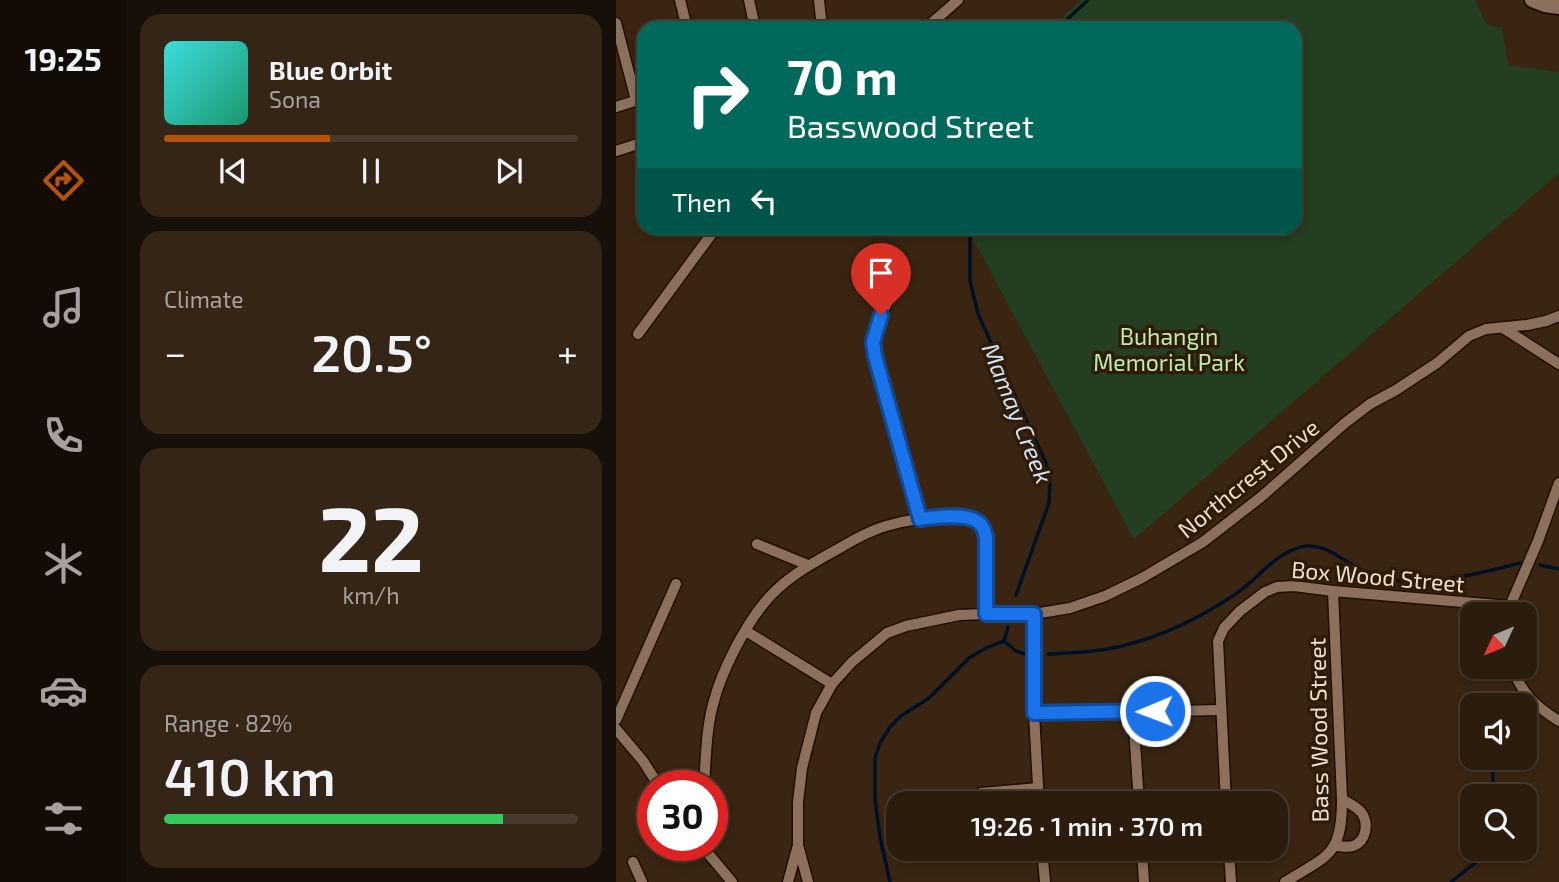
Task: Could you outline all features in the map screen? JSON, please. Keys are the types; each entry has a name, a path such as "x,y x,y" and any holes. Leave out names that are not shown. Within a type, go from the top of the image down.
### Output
{"main road":[{"path":"1532,0 1559,7"}],"street":[{"path":"680,0 685,21"},
{"path":"749,0 754,21"},
{"path":"934,21 958,0"},
{"path":"821,1 822,21"},
{"path":"616,23 637,90"},
{"path":"616,107 637,100"},
{"path":"616,151 637,144"},
{"path":"638,334 711,235"},
{"path":"887,303 873,342 875,356 920,519"},
{"name":"Northcrest Drive","path":"788,882 798,845 798,802 802,768 816,713 832,684 852,662 887,633 906,626 959,615 1034,614 1070,608 1105,596 1203,542 1261,497 1345,423 1370,404 1437,363 1469,336 1486,328 1502,328 1559,317"},
{"path":"1502,328 1559,364"},
{"path":"1512,602 1559,483"},
{"path":"705,770 714,701 730,660 765,603 808,565 885,526 935,517 975,519 982,526 986,537 986,614"},
{"path":"757,544 808,565"},
{"path":"616,720 676,584"},
{"name":"Box Wood Street","path":"1225,791 1218,641 1224,628 1240,611 1265,592 1277,587 1294,586 1460,605"},
{"name":"Bass Wood Street","path":"1285,882 1325,857 1336,846 1341,825 1333,591"},
{"path":"1034,614 1034,713 1038,791"},
{"path":"746,631 832,684"},
{"path":"1516,679 1531,701 1559,722"},
{"path":"1034,713 1220,710"},
{"path":"1133,712 1138,791"},
{"path":"616,729 649,770"},
{"path":"1004,791 1038,788"},
{"path":"1336,846 1353,846 1359,842 1366,829 1366,820 1362,813 1342,799"},
{"path":"798,845 808,882"},
{"path":"714,861 732,882"},
{"path":"1043,861 1045,882"},
{"path":"1143,861 1144,882"},
{"path":"1230,861 1231,882"},
{"path":"633,862 642,882"}],"green space":[{"name":"Buhangin Memorial Park","path":"1081,0 1475,0 1486,24 1502,28 1508,65 1559,72 1559,173 1134,539 971,235 1302,235 1302,21 1058,21"}],"waterway":[{"name":"Mamay Creek","path":"1066,21 1088,0"},
{"name":"Mamay Creek","path":"970,235 970,281 978,314 1046,463 1050,481 1049,503 1016,595"},
{"path":"1048,654 1113,648 1167,631 1224,602 1283,555 1301,547 1319,547 1369,573 1411,583 1448,579 1520,563"},
{"path":"1540,565 1559,569"},
{"name":"Mamay Creek","path":"1004,641 1008,627"},
{"path":"1004,641 1016,651 1025,654"},
{"path":"890,882 875,799 875,758 880,743 901,716 929,698 969,658 1004,641"},
{"path":"1493,770 1493,784"},
{"path":"1451,882 1477,861"}],"route":[{"path":"881,315 873,342 875,356 920,519 975,519 982,526 986,537 986,614 1034,614 1034,713 1155,711"}]}
